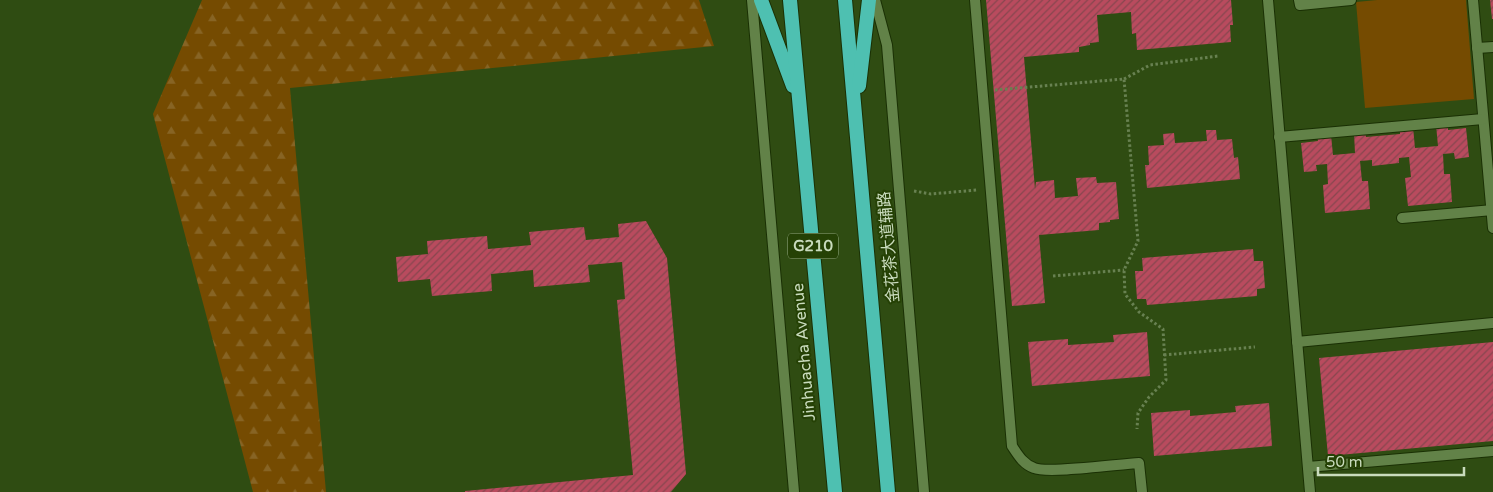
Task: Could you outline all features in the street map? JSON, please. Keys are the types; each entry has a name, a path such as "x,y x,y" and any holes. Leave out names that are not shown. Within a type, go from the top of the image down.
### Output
{"highway":[{"path":"761,0 799,103"},
{"name":"Jinhuacha Avenue","path":"790,0 835,492"},
{"path":"845,0 888,492"},
{"path":"855,114 869,0"}],"street":[{"path":"752,0 794,492"},
{"name":"金花茶大道辅路","path":"875,0 887,45 924,492"},
{"path":"974,0 1012,446 1021,460 1034,469 1054,470 1139,463 1142,492"},
{"path":"1268,0 1310,492"},
{"path":"1299,0 1300,5 1350,0"},
{"path":"1473,0 1487,125 1493,228"},
{"path":"1477,48 1493,47"},
{"path":"1279,136 1487,125"},
{"path":"1402,218 1492,210"},
{"path":"1297,342 1493,323"},
{"path":"1308,467 1493,451"}],"path":[{"path":"994,90 1124,79 1150,65 1218,56"},
{"path":"1124,79 1138,241 1124,270 1125,294 1139,312 1162,329 1166,380 1149,397 1138,413 1137,429"},
{"path":"899,189 931,194 990,189"},
{"path":"1053,276 1124,270"},
{"path":"1164,355 1255,347"}],"green space":[{"path":"202,0 699,0 714,46 290,88 326,492 253,492 153,114"},
{"path":"1377,0 1466,0 1474,99 1365,108 1356,2"}],"building":[{"path":"986,0 1231,0 1233,25 1230,25 1231,42 1137,50 1136,33 1132,34 1131,12 1097,15 1099,42 1079,47 1079,52 1024,57 1035,189 1036,182 1054,180 1055,198 1078,196 1076,178 1096,177 1097,183 1116,182 1119,219 1099,223 1099,230 1039,235 1045,303 1012,306"},
{"path":"1490,0 1493,0 1493,19 1492,19"},
{"path":"1448,124 1448,130 1466,128 1469,157 1455,159 1454,153 1443,154 1444,174 1450,174 1452,202 1408,206 1405,178 1411,177 1409,157 1399,158 1399,163 1372,166 1372,160 1360,161 1362,181 1368,181 1370,209 1325,213 1323,185 1328,184 1327,164 1316,165 1317,171 1304,172 1301,143 1318,141 1317,136 1331,135 1333,155 1355,153 1354,133 1365,132 1366,137 1400,134 1400,129 1413,127 1415,148 1438,146 1436,125"},
{"path":"1206,130 1216,130 1217,140 1232,139 1234,158 1238,157 1240,179 1147,188 1145,165 1149,165 1148,146 1164,145 1163,134 1174,133 1175,143 1207,141"},
{"path":"646,221 667,258 686,474 671,492 465,492 633,475 617,300 625,299 622,262 588,265 590,282 534,287 533,270 491,274 492,291 432,296 430,279 398,282 396,257 428,254 427,241 487,236 488,249 531,245 529,232 584,227 586,240 619,237 618,224"},
{"path":"1253,249 1254,261 1263,261 1265,288 1257,289 1257,296 1147,305 1146,299 1137,299 1135,271 1143,271 1142,258"},
{"path":"1147,332 1150,376 1032,386 1028,342 1068,339 1068,345 1114,342 1113,335"},
{"path":"1493,342 1493,441 1328,456 1319,358"},
{"path":"1269,403 1272,446 1154,456 1151,413 1190,410 1190,416 1236,412 1235,406"}]}
